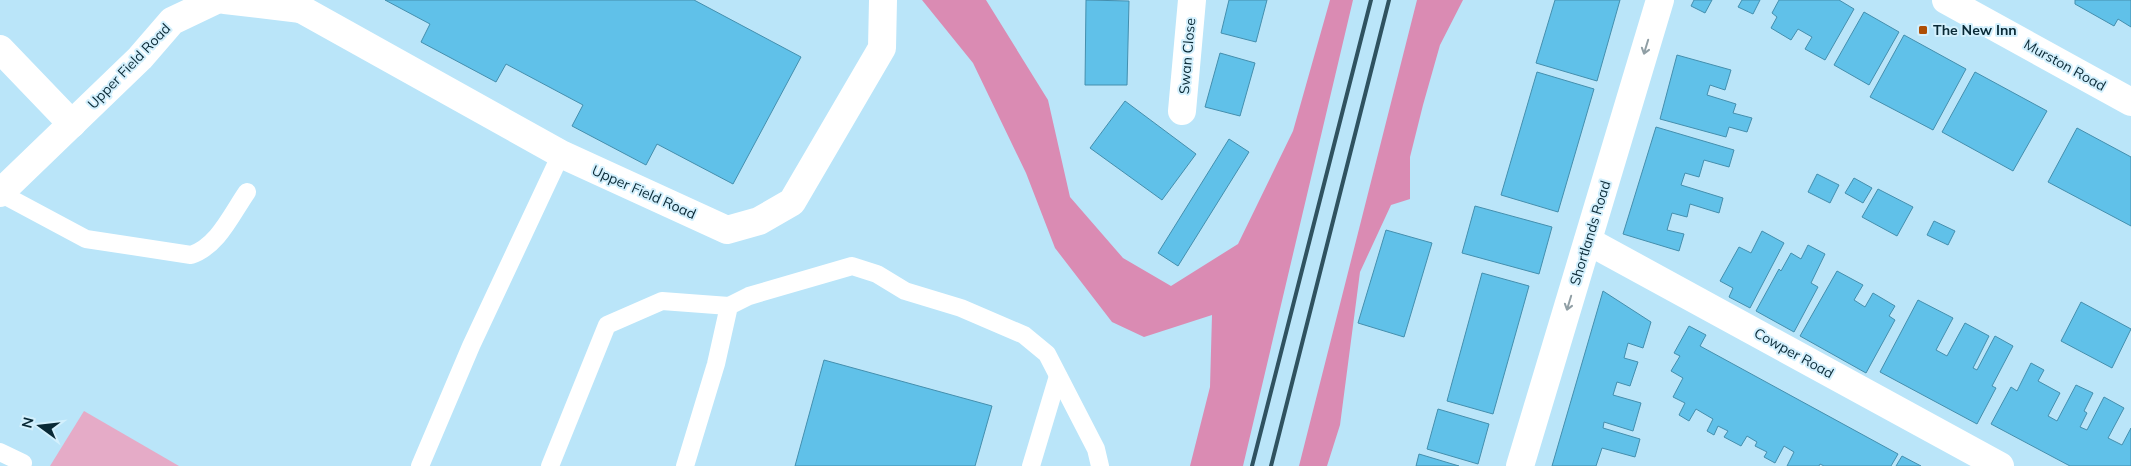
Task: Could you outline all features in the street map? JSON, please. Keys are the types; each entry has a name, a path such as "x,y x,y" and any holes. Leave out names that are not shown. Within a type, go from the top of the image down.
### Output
{"street":[{"name":"Upper Field Road","path":"0,193 140,58 172,21 216,0"},
{"name":"Upper Field Road","path":"225,0 297,5 561,154 726,230 759,221 792,202 882,48 883,0"},
{"name":"Swan Close","path":"1182,111 1192,0"},
{"name":"Shortlands Road","path":"1520,466 1660,0"},
{"name":"Murston Road","path":"1946,0 2131,102"},
{"path":"0,49 72,124"},
{"name":"Cowper Road","path":"1588,241 2000,466"}],"lane":[{"path":"420,466 471,346 561,154"},
{"path":"0,193 86,239 191,255 202,251 213,243 246,192"},
{"path":"550,466 607,324 662,301 729,306 749,296 852,266 877,274 905,291 961,308 1024,335 1046,354 1096,448 1100,466"},
{"path":"685,466 716,364 729,306"},
{"path":"1031,466 1058,376"},
{"path":"0,452 23,463"}],"shaded area":[{"path":"922,0 986,0 1048,100 1070,197 1123,258 1171,286 1238,244 1293,131 1330,0 1353,0 1243,466 1190,466 1210,387 1212,315 1144,337 1112,322 1055,248 1026,173 973,63"},
{"path":"1417,0 1463,0 1440,45 1423,105 1410,157 1410,199 1391,205 1360,272 1340,425 1327,466 1299,466"},
{"path":"84,411 179,466 50,466"}],"building":[{"path":"385,0 694,0 801,57 733,184 657,144 646,165 572,126 583,105 506,64 496,82 421,42 430,24"},
{"path":"1086,0 1129,1 1127,85 1085,85"},
{"path":"1229,0 1267,0 1256,42 1221,33"},
{"path":"1555,0 1620,0 1597,81 1536,63"},
{"path":"1694,0 1712,0 1705,13 1691,6"},
{"path":"1742,0 1760,0 1753,14 1738,7"},
{"path":"1779,0 1839,0 1854,9 1825,60 1805,49 1812,37 1798,29 1791,40 1771,28 1777,17 1772,13"},
{"path":"2075,0 2131,0 2131,27 2118,19 2114,26 2075,4"},
{"path":"1864,12 1899,32 1869,85 1834,65"},
{"path":"1904,35 1966,69 1933,130 1870,97"},
{"path":"1220,53 1255,63 1240,116 1205,107"},
{"path":"1677,55 1731,70 1725,90 1710,85 1707,95 1736,104 1733,113 1752,118 1747,132 1729,127 1726,137 1660,119"},
{"path":"1537,72 1594,89 1558,212 1501,195"},
{"path":"1975,72 2047,111 2013,171 1942,132"},
{"path":"1125,101 1196,154 1162,200 1090,148"},
{"path":"1656,127 1734,150 1729,167 1704,160 1699,177 1685,173 1681,185 1723,198 1719,213 1690,204 1687,217 1672,213 1667,230 1684,234 1679,251 1623,234"},
{"path":"2077,128 2131,157 2131,226 2048,182"},
{"path":"1229,139 1249,152 1178,266 1158,253"},
{"path":"1817,174 1839,185 1830,203 1808,192"},
{"path":"1854,178 1872,188 1863,203 1845,193"},
{"path":"1878,189 1913,207 1897,236 1862,217"},
{"path":"1475,206 1552,227 1539,274 1462,253"},
{"path":"1934,221 1955,231 1948,245 1927,235"},
{"path":"1386,230 1432,243 1404,337 1358,323"},
{"path":"1762,231 1784,243 1750,308 1729,297 1733,288 1720,281 1739,247 1751,253"},
{"path":"1808,245 1825,254 1811,283 1818,287 1794,332 1756,311 1779,269 1781,271 1791,253 1801,259"},
{"path":"1837,271 1863,285 1854,300 1865,307 1873,293 1895,306 1889,316 1895,320 1866,373 1800,336"},
{"path":"1482,273 1529,286 1493,414 1447,401"},
{"path":"1603,291 1651,322 1643,348 1628,343 1624,358 1638,362 1630,386 1617,382 1613,395 1641,403 1633,431 1604,422 1603,428 1640,439 1635,457 1602,448 1596,466 1552,466"},
{"path":"1918,300 1953,318 1936,350 1947,356 1965,323 1989,336 1973,368 1977,370 1995,336 2013,346 1992,386 1996,388 1977,424 1880,372"},
{"path":"2081,302 2131,329 2112,368 2061,341"},
{"path":"1689,326 1706,335 1700,346 1898,454 1891,466 1824,466 1820,464 1819,466 1787,466 1794,452 1784,446 1775,463 1764,457 1767,452 1755,446 1757,442 1747,436 1741,446 1724,437 1728,431 1718,426 1714,435 1707,431 1713,419 1696,409 1689,421 1679,415 1685,403 1673,397 1683,378 1671,371 1680,356 1674,353"},
{"path":"824,360 992,406 975,466 795,466"},
{"path":"2031,363 2044,370 2038,381 2060,393 2048,416 2057,421 2076,385 2093,393 2084,411 2087,413 2080,427 2087,430 2104,397 2124,408 2108,438 2122,445 2131,428 2131,466 2070,466 1991,424 2011,387 2017,391"},
{"path":"1438,409 1489,424 1478,464 1427,449"},
{"path":"1419,454 1459,466 1416,466"},
{"path":"1902,456 1921,466 1896,466"}],"railway":[{"path":"1252,466 1371,0"},
{"path":"1271,466 1389,0"}],"place":[{"name":"The New Inn","path":"1923,30"}]}
